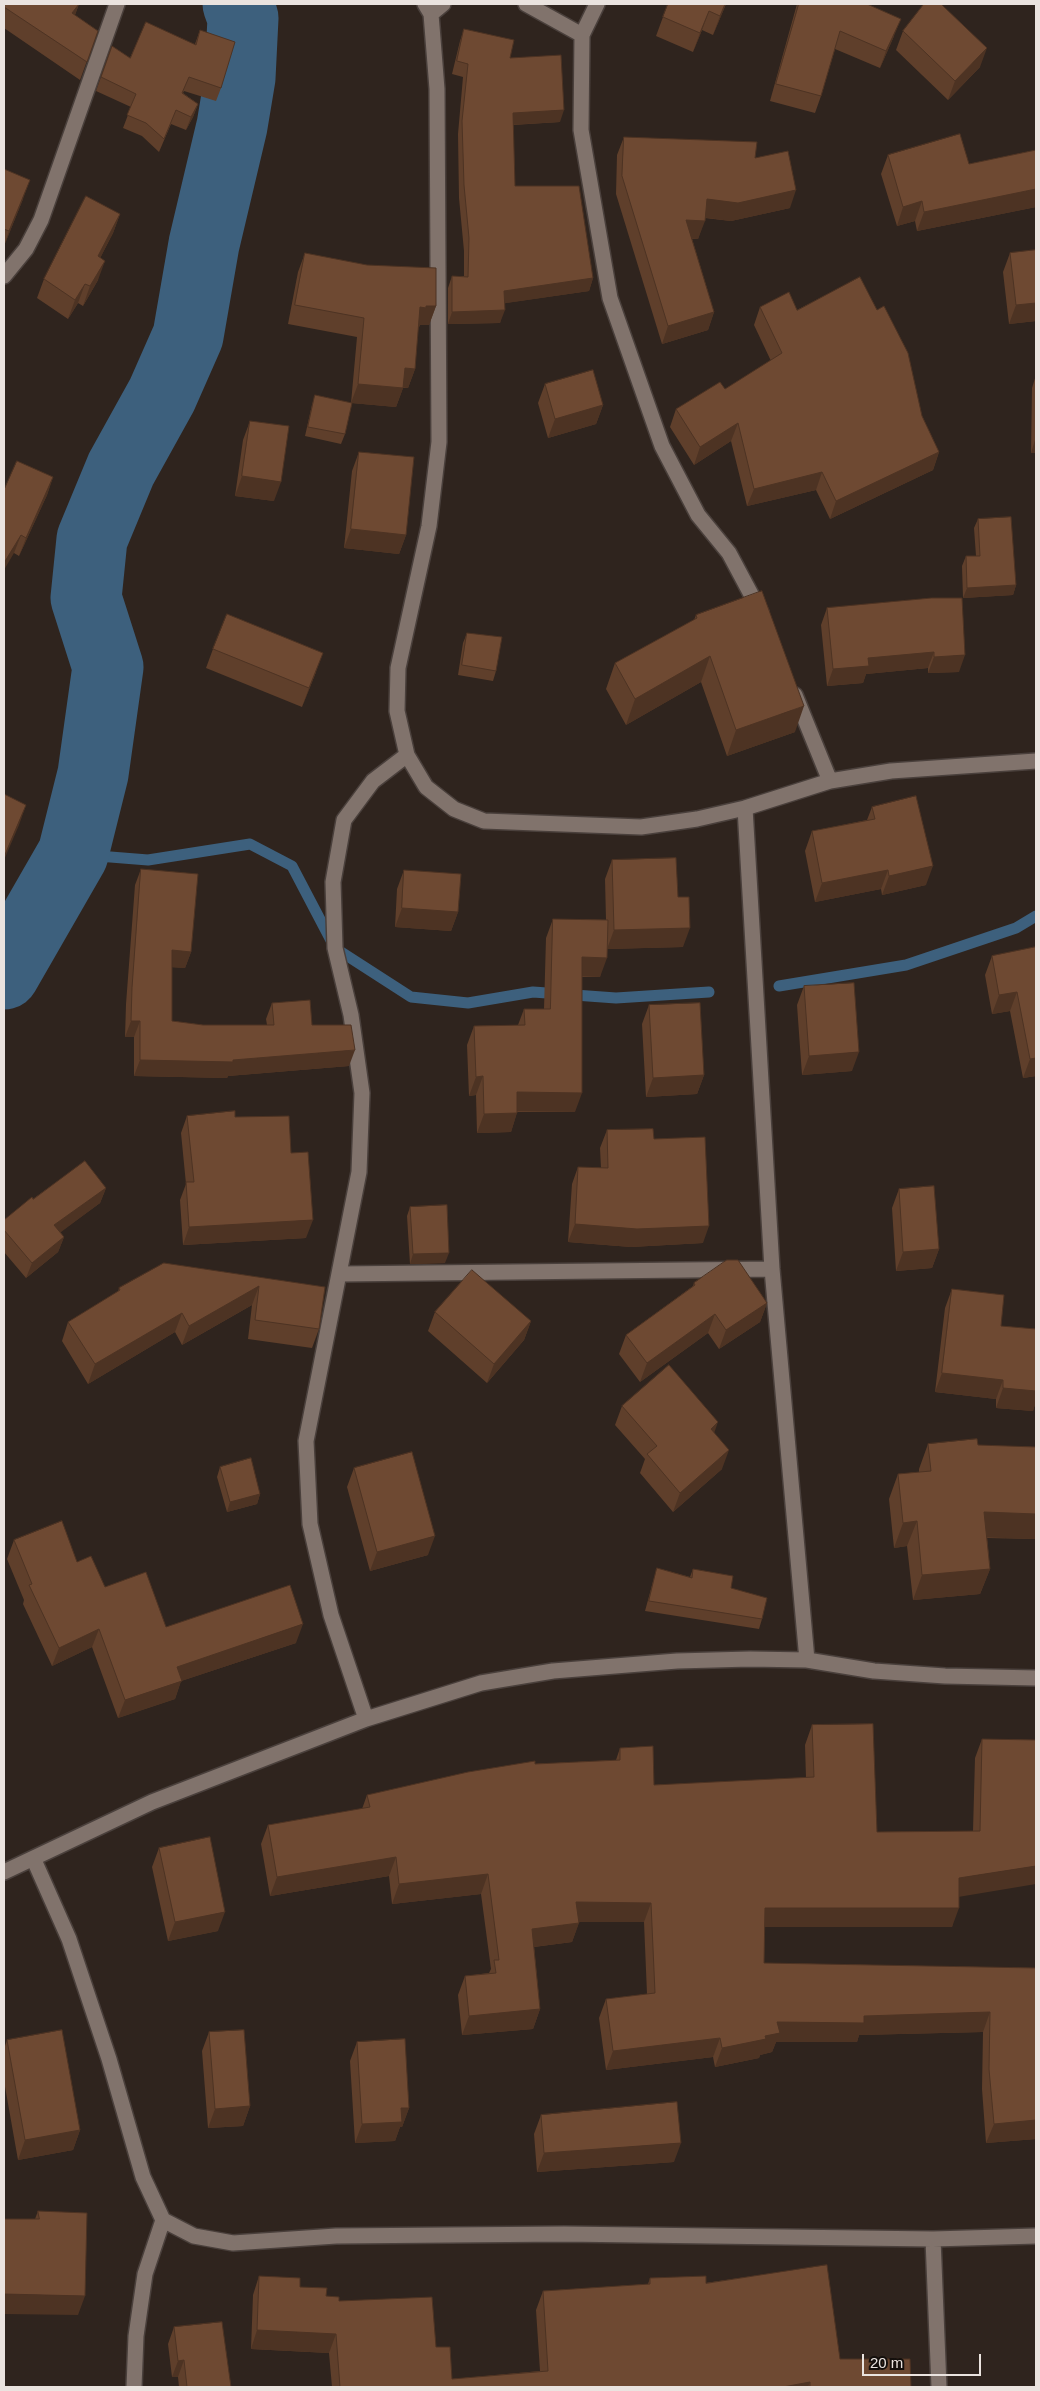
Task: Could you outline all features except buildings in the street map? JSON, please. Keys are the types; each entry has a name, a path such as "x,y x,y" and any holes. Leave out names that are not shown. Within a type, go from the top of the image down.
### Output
{"street":[{"path":"4,276 26,250 41,220 117,4"},
{"path":"443,4 428,9 437,89 439,442 429,526 398,668 397,711 407,755 426,788 454,809 484,821 641,827 697,819 745,808 830,781 891,771 1036,761"},
{"path":"526,4 582,35"},
{"path":"597,4 582,35 581,130 610,298 662,446 698,515 729,553 752,592 767,627"},
{"path":"789,682 830,781"},
{"path":"366,1719 331,1615 310,1524 306,1441 359,1172 362,1093 351,1015 335,948 333,882 344,820 373,781 407,755"},
{"path":"745,808 772,1269 807,1660"},
{"path":"340,1274 772,1269"},
{"path":"4,1872 34,1860 152,1802 366,1719 481,1683 553,1671 677,1661 750,1659 807,1660 874,1671 945,1676 1036,1678"},
{"path":"34,1860 69,1939 109,2059 143,2177 163,2220 194,2236 233,2243 336,2236 564,2234 933,2239 1036,2236"},
{"path":"134,2387 136,2336 145,2274 163,2220"},
{"path":"933,2239 939,2387"}],"waterway":[{"path":"4,974 73,854 93,774 108,667 86,598 92,539 121,469 162,395 188,336 204,244 232,126 240,78 243,18 238,4"},
{"path":"73,854 148,860 250,844 292,866 335,948 411,997 468,1003 533,992 616,998 709,992"},
{"path":"779,986 906,965 1016,928 1036,916"}]}
